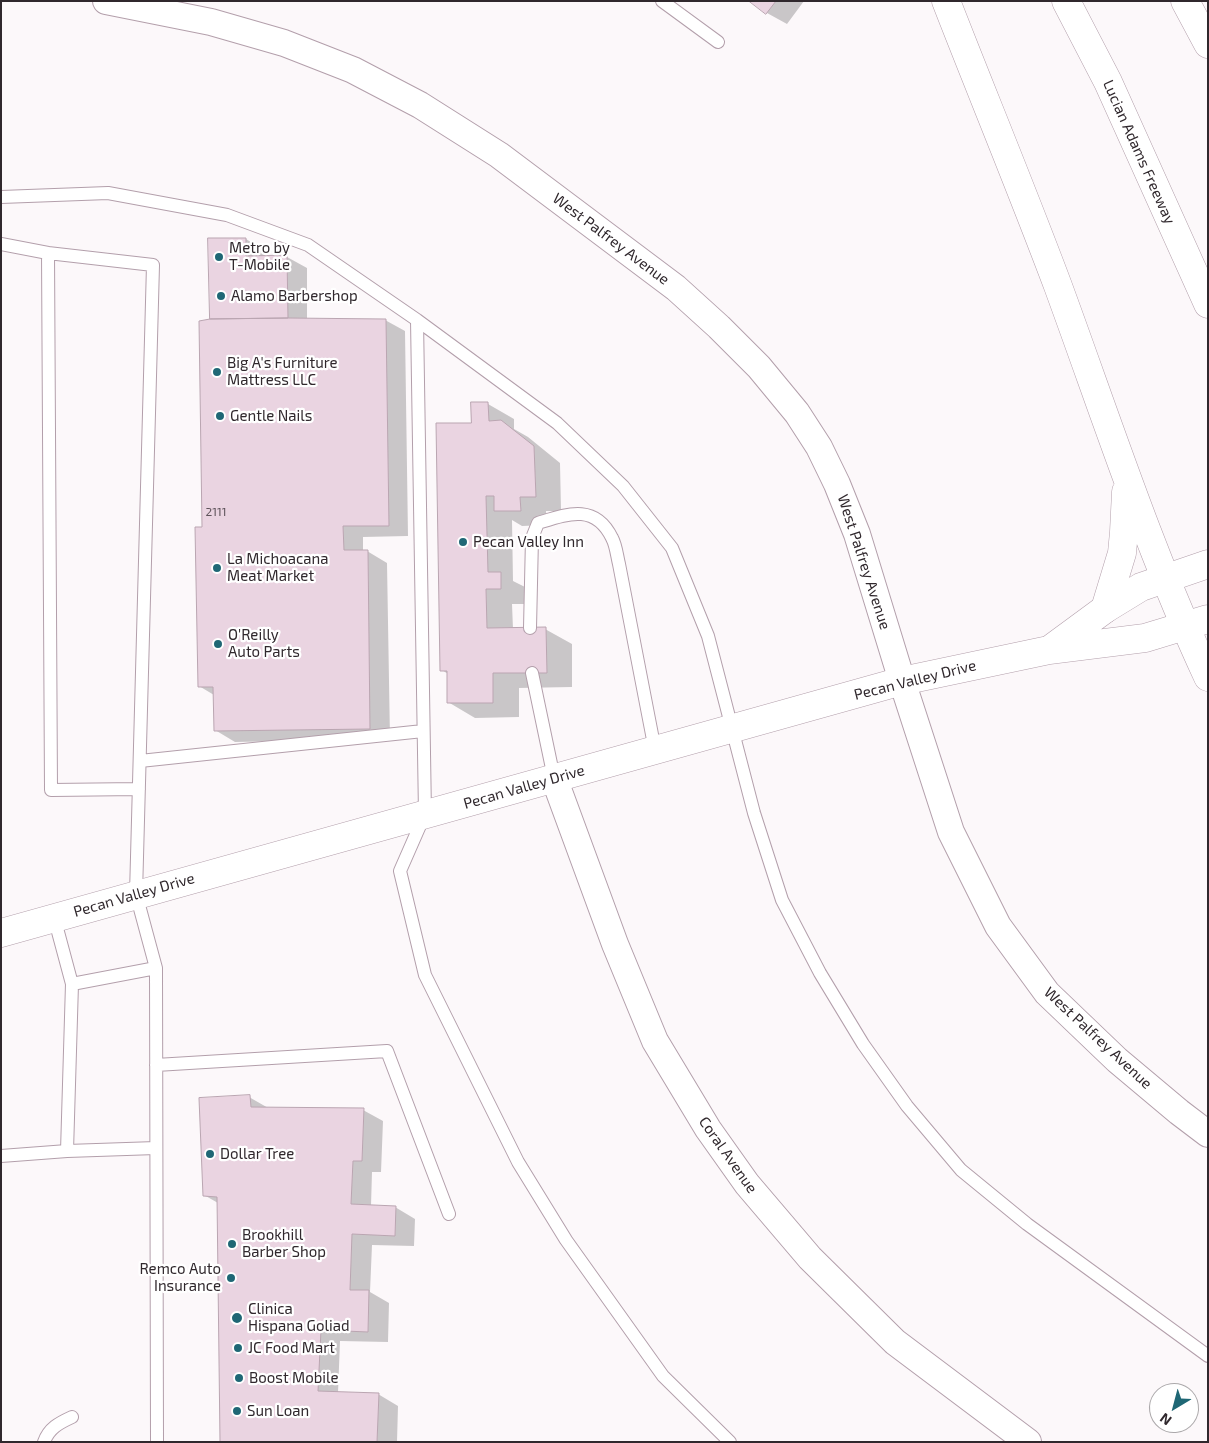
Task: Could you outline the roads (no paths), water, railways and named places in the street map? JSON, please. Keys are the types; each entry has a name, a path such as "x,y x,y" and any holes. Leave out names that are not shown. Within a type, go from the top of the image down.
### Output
{"main road":[{"path":"946,1 1057,285 1164,579 1196,623 1208,677"},
{"name":"Lucian Adams Freeway","path":"1066,1 1108,82 1208,304"},
{"path":"1185,1 1208,44"},
{"path":"1105,609 1122,553 1126,478"},
{"name":"Pecan Valley Drive","path":"1049,650 1105,609 1141,587 1208,564"},
{"name":"Pecan Valley Drive","path":"1,933 902,681 1049,650 1145,638 1196,623"}],"street":[{"name":"West Palfrey Avenue","path":"106,1 211,22 284,43 354,70 420,106 499,155 676,288 760,367 797,414 819,447 837,484 857,534 951,832 998,926 1047,993 1117,1060 1208,1134"},
{"name":"Coral Avenue","path":"554,778 615,944 654,1040 708,1129 747,1184 810,1258 895,1342 1028,1442"}],"lane":[{"path":"662,1 718,42"},
{"path":"1,197 108,193 226,214 308,246 417,320 557,423 623,486 672,548 708,636 754,813 782,900 820,972 863,1044 907,1106 961,1170 1027,1224 1208,1356"},
{"path":"1,244 48,253 153,265 136,894 156,968 157,1442"},
{"path":"48,253 51,790 139,789"},
{"path":"417,320 425,814 400,871 425,975 518,1162 566,1240 662,1376 730,1442"},
{"path":"530,628 532,538 538,523 576,514 591,515 601,522 612,538 619,564 655,750"},
{"path":"532,673 554,778"},
{"path":"140,761 423,731"},
{"path":"54,917 72,984 67,1151"},
{"path":"72,984 156,968"},
{"path":"156,1065 386,1051 449,1214"},
{"path":"1,1156 67,1151 156,1148"},
{"path":"44,1442 53,1426 72,1417"}],"place":[{"name":"Metro by T-Mobile","path":"219,257"},
{"name":"Alamo Barbershop","path":"221,296"},
{"name":"Big A's Furniture Mattress LLC","path":"217,372"},
{"name":"Gentle Nails","path":"220,416"},
{"name":"Pecan Valley Inn","path":"463,542"},
{"name":"La Michoacana Meat Market","path":"217,568"},
{"name":"O'Reilly Auto Parts","path":"218,644"},
{"name":"Dollar Tree","path":"210,1154"},
{"name":"Brookhill Barber Shop","path":"232,1244"},
{"name":"Remco Auto Insurance","path":"231,1278"},
{"name":"Clinica Hispana Goliad","path":"237,1318"},
{"name":"JC Food Mart","path":"238,1348"},
{"name":"Boost Mobile","path":"239,1378"},
{"name":"Sun Loan","path":"237,1411"}]}
